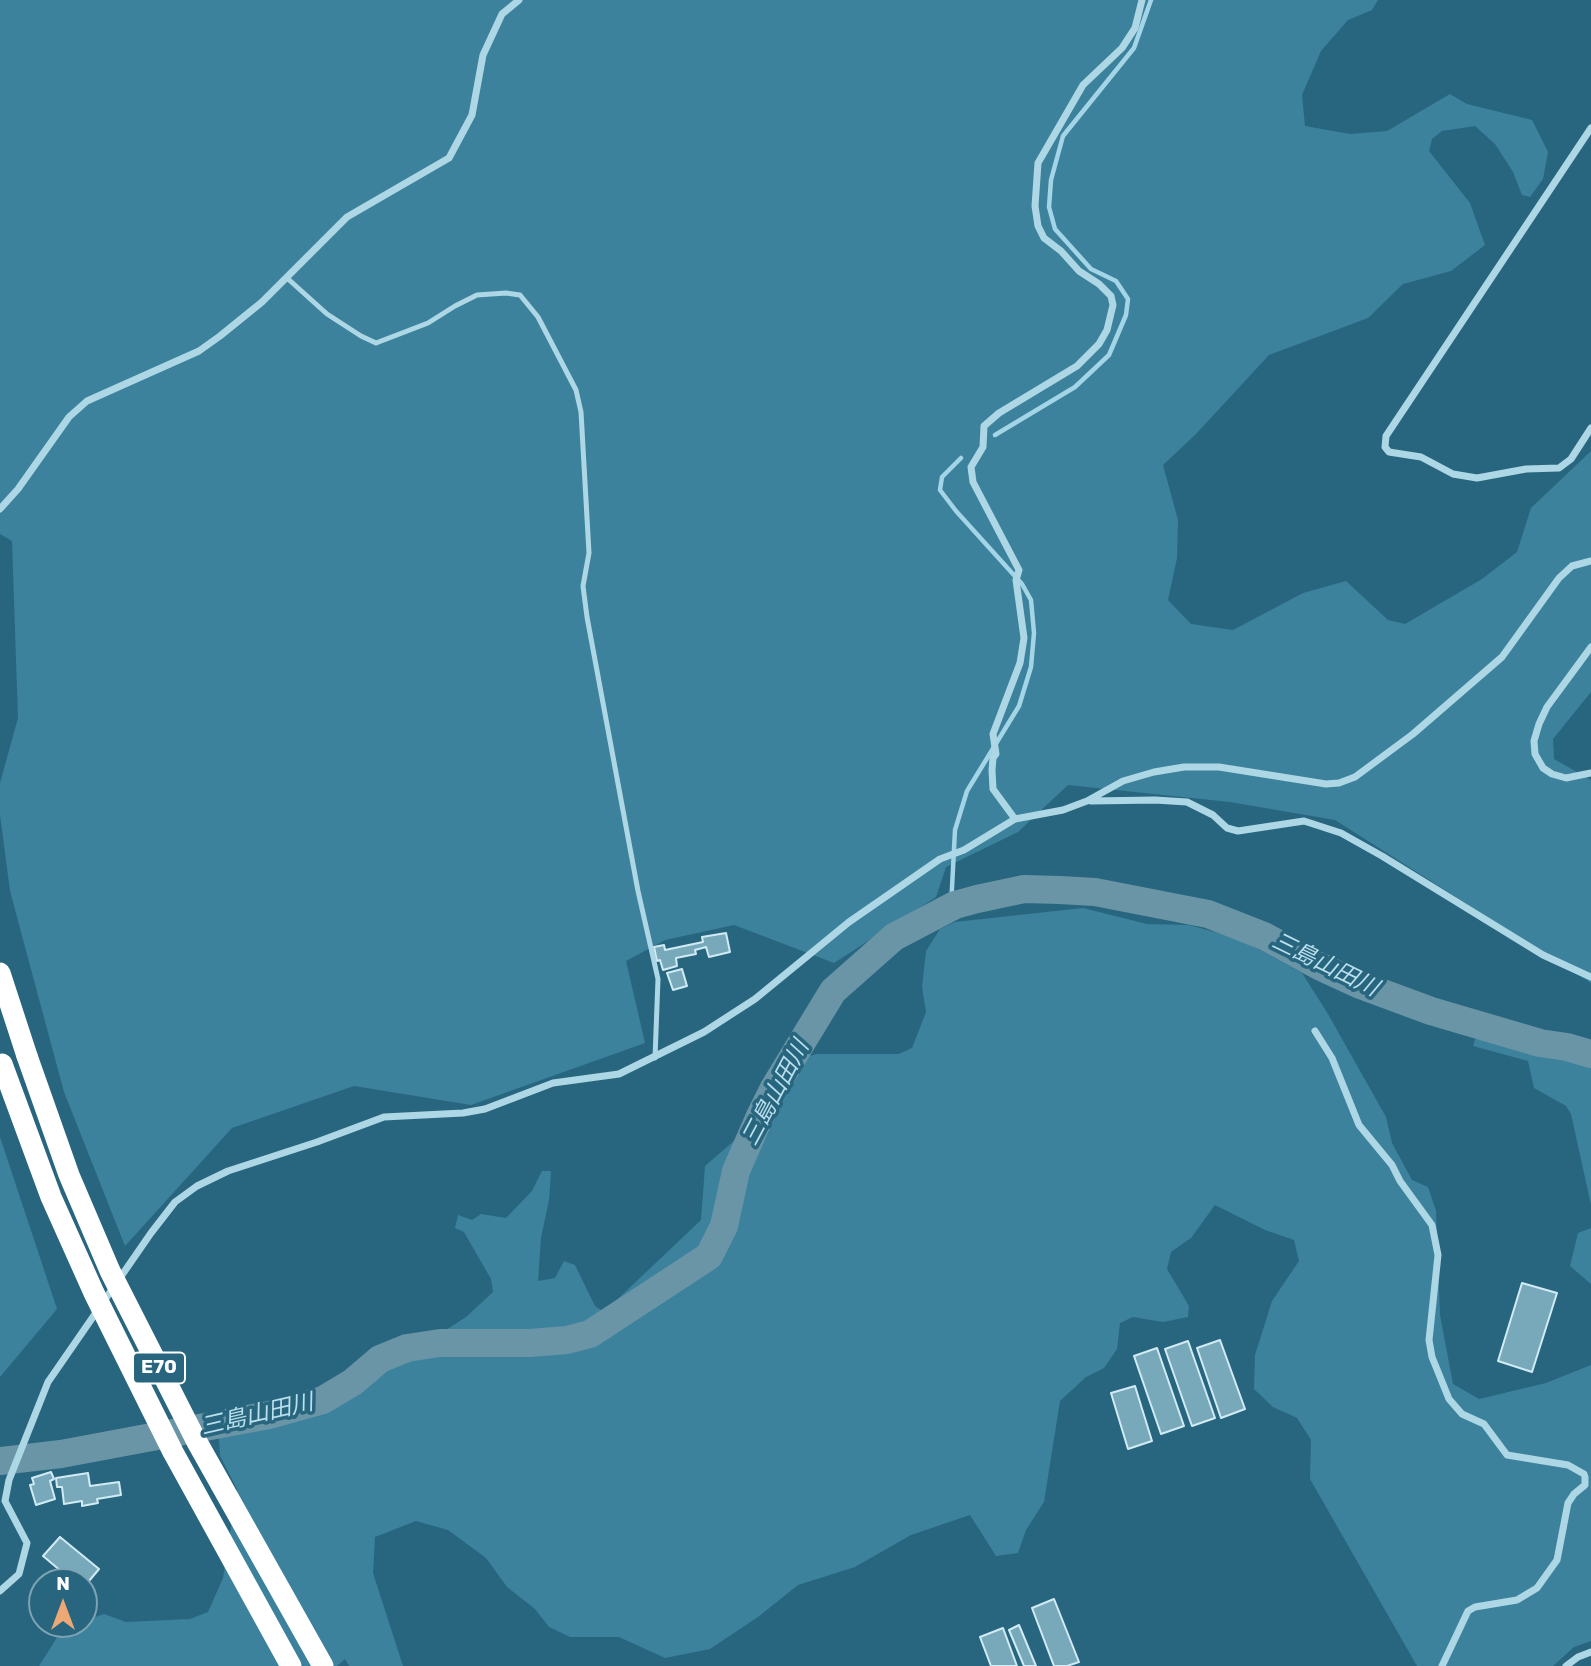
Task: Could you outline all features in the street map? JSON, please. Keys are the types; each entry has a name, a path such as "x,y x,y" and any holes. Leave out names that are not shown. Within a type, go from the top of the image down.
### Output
{"highway":[{"name":"E70","path":"0,973 69,1175 110,1271 197,1442 323,1666"},
{"name":"E70","path":"1,1061 51,1197 94,1293 173,1452 291,1666"}],"street":[{"path":"0,509 18,489 68,417 86,401 199,351 287,278 347,217 449,158 472,115 483,55 502,14 519,0"},
{"path":"1015,819 993,789 992,770 996,754 993,734 1020,663 1024,638 1016,580 1019,570 973,482 971,467 983,447 984,426 999,413 1077,366 1099,344 1107,330 1113,305 1111,296 1044,238 1038,226 1035,206 1038,163 1083,85 1122,48 1135,28 1142,0"},
{"path":"1591,128 1386,436 1385,447 1389,452 1421,457 1453,474 1478,478 1526,469 1559,468 1571,459 1591,428"},
{"path":"0,1591 19,1574 27,1543 5,1501 9,1480 48,1382 150,1233 175,1202 197,1186 228,1171 384,1117 463,1113 485,1109 553,1083 619,1074 704,1032 755,999 849,922 940,859 964,850 1015,819 1063,810 1087,801 1122,781 1184,767 1219,767 1326,784 1355,777 1413,734 1502,657 1559,578 1572,566 1591,561"},
{"path":"1591,647 1547,707 1534,741 1535,754 1543,768 1552,774 1566,778 1591,773"},
{"path":"1087,801 1186,802 1213,815 1227,828 1238,831 1304,821 1341,833 1544,955 1591,977"},
{"path":"1315,1031 1332,1058 1359,1125 1392,1165 1400,1181 1432,1225 1438,1255 1429,1340 1432,1357 1449,1399 1462,1414 1484,1424 1507,1455 1568,1465 1586,1477 1585,1485 1568,1503 1557,1560 1537,1588 1517,1600 1475,1607 1468,1611 1442,1666"},
{"path":"1572,1664 1591,1652"}],"lane":[{"path":"287,278 327,314 360,336 376,343 428,323 477,295 520,295 538,317 576,390 581,412 589,553 583,586 638,891 658,979 655,1058"}],"shaded area":[{"path":"0,0 1378,0 1372,10 1348,20 1321,51 1302,95 1305,126 1350,134 1387,131 1450,94 1467,104 1532,120 1548,152 1543,179 1530,197 1522,195 1513,172 1495,144 1475,126 1442,131 1432,139 1429,151 1470,203 1485,245 1451,271 1403,284 1368,318 1269,355 1196,434 1163,465 1178,520 1177,558 1168,600 1191,624 1233,630 1303,593 1346,581 1388,620 1405,624 1482,579 1517,552 1531,508 1591,451 1591,692 1553,739 1554,759 1591,780 1591,983 1335,820 1230,802 1068,785 1018,832 946,867 936,897 834,963 734,925 665,940 626,961 645,1043 471,1105 354,1086 232,1128 125,1246 64,1092 10,891 0,815 0,783 18,718 12,541 0,534"},
{"path":"1083,908 1147,924 1189,925 1222,934 1242,940 1302,973 1386,1117 1392,1143 1412,1180 1428,1187 1436,1211 1440,1315 1453,1384 1479,1399 1546,1383 1591,1365 1591,1641 1574,1647 1553,1666 1417,1666 1310,1479 1311,1440 1297,1418 1273,1407 1254,1389 1255,1355 1272,1301 1299,1261 1294,1240 1265,1230 1215,1205 1191,1238 1171,1252 1167,1269 1189,1306 1188,1317 1163,1322 1133,1317 1120,1323 1117,1349 1104,1368 1086,1377 1060,1401 1044,1502 1026,1530 1018,1553 996,1556 970,1515 911,1535 855,1567 798,1585 758,1617 710,1649 665,1658 619,1637 570,1637 549,1627 535,1609 507,1587 486,1558 448,1530 416,1521 375,1537 373,1573 403,1666 349,1666 345,1659 337,1666 39,1666 57,1638 98,1638 98,1616 104,1614 126,1622 190,1619 208,1612 223,1578 237,1489 220,1456 219,1438 255,1431 288,1412 376,1375 466,1317 493,1292 491,1279 464,1232 455,1228 458,1215 472,1220 481,1214 506,1218 532,1191 542,1171 551,1171 538,1281 555,1278 564,1261 575,1265 595,1306 604,1312 701,1220 705,1166 772,1108 802,1058 817,1054 899,1054 912,1048 926,1012 922,987 926,951 940,929 955,922"},
{"path":"1478,1030 1517,1044 1579,1055 1591,1062 1591,1205 1571,1114 1566,1106 1534,1088 1528,1061 1473,1046"},
{"path":"0,1137 57,1309 0,1377"},
{"path":"1591,1228 1591,1284 1570,1266 1578,1233"}],"building":[{"path":"726,933 730,952 709,957 706,947 695,950 696,954 676,958 677,966 663,970 660,960 657,961 654,947 664,945 665,950 703,942 702,937"},
{"path":"682,969 687,986 673,990 667,973"},
{"path":"1522,1283 1557,1293 1532,1372 1498,1361"},
{"path":"1220,1340 1245,1409 1221,1418 1197,1348"},
{"path":"1188,1341 1215,1418 1192,1426 1165,1349"},
{"path":"1157,1348 1184,1426 1161,1434 1134,1356"},
{"path":"1135,1386 1152,1441 1128,1449 1111,1393"},
{"path":"51,1472 54,1479 50,1481 55,1499 36,1505 30,1485 34,1484 32,1478"},
{"path":"88,1473 90,1486 119,1482 121,1495 97,1499 98,1503 82,1506 82,1501 64,1504 62,1487 57,1487 56,1478"},
{"path":"60,1537 98,1568 57,1568 43,1556"},
{"path":"1054,1599 1079,1662 1067,1666 1054,1666 1032,1608"},
{"path":"1019,1625 1036,1666 1024,1666 1009,1630"},
{"path":"1003,1628 1017,1666 991,1666 980,1637"}],"waterway":[{"path":"995,435 1075,387 1109,355 1126,315 1128,299 1116,281 1091,269 1055,229 1049,207 1051,180 1063,136 1134,48 1151,0"},
{"path":"951,907 955,830 967,791 1019,706 1031,667 1034,633 1031,600 1022,584 940,490 942,477 961,458"},
{"name":"三島山田川","path":"0,1461 61,1454 269,1415 323,1400 353,1382 380,1359 407,1348 440,1343 530,1343 567,1340 590,1334 709,1256 724,1226 736,1171 760,1116 833,991 894,937 955,905 977,899 1024,889 1095,892 1208,914 1264,936 1358,984 1431,1011 1540,1043 1591,1054"}]}
